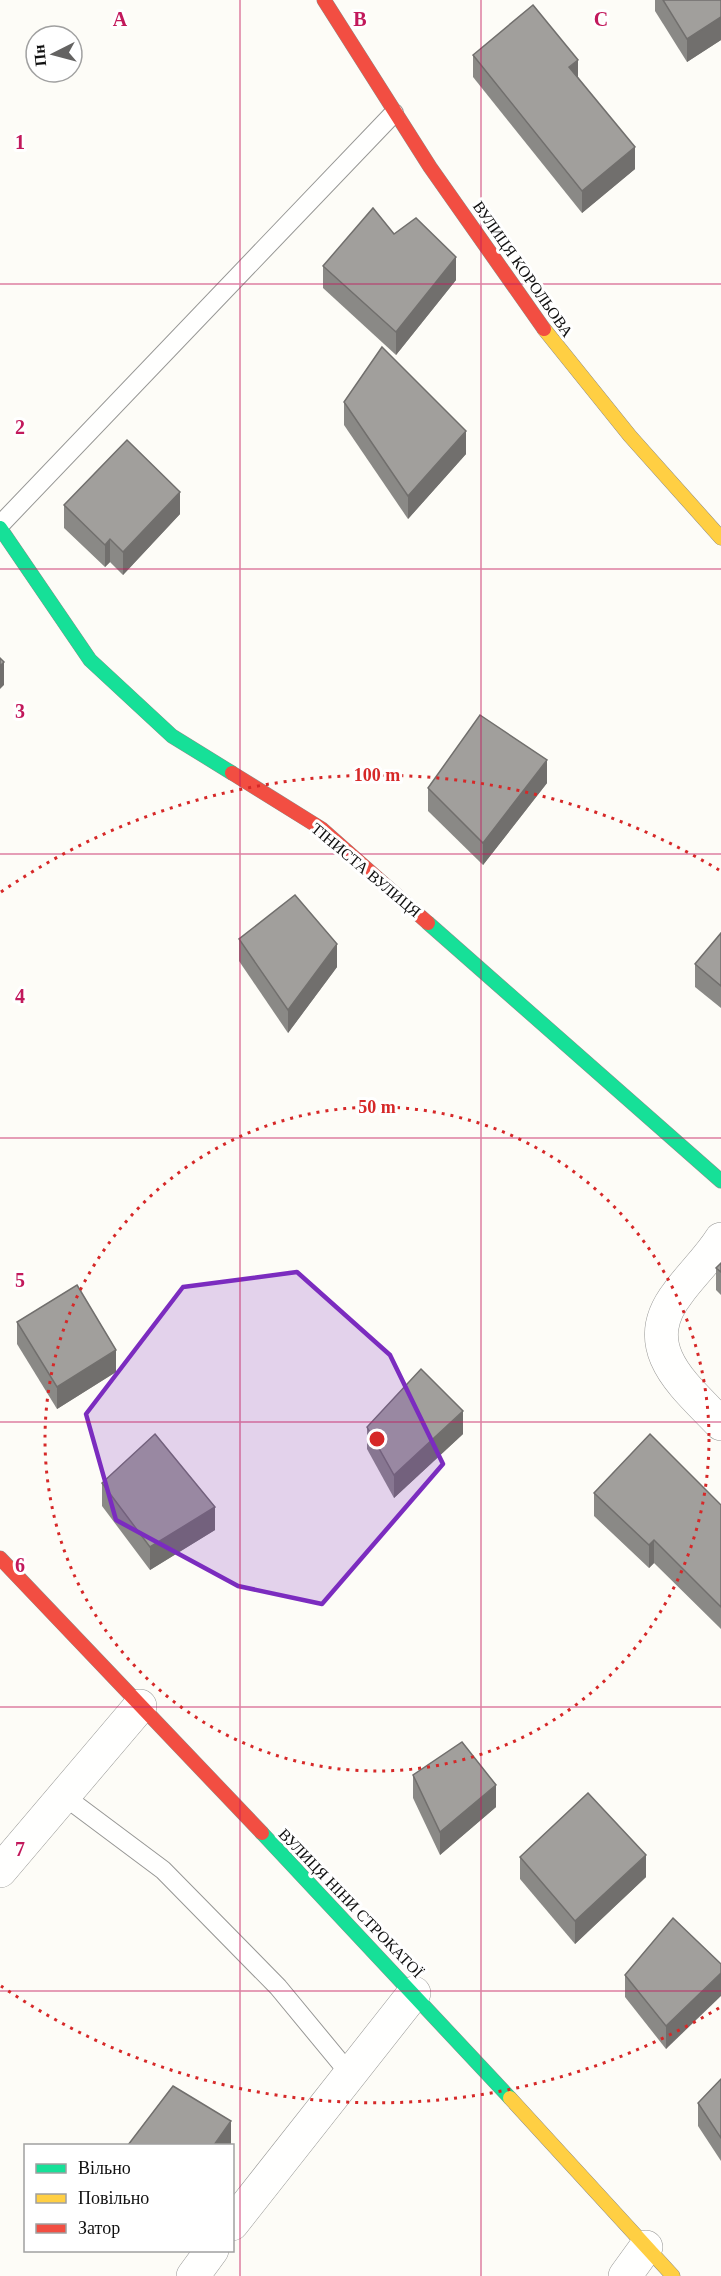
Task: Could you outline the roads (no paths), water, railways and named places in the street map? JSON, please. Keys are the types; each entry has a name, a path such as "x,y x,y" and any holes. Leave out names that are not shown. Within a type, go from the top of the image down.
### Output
{"street":[{"name":"ВУЛИЦЯ КОРОЛЬОВА","path":"324,0 394,113 544,329 662,474 721,538"},
{"name":"ТІНИСТА ВУЛИЦЯ","path":"3,535 90,660 172,736 322,829 721,1181"},
{"path":"721,1239 675,1295 662,1323 662,1351 674,1375 721,1424"},
{"name":"ВУЛИЦЯ НІНИ СТРОКАТОЇ","path":"0,1558 414,1993 673,2276"},
{"path":"0,1871 140,1706"},
{"path":"234,2221 414,1993"},
{"path":"625,2276 646,2247"},
{"path":"193,2276 211,2252"}],"lane":[{"path":"3,535 394,113"},
{"path":"64,1796 163,1870 278,1987 349,2073"}]}
